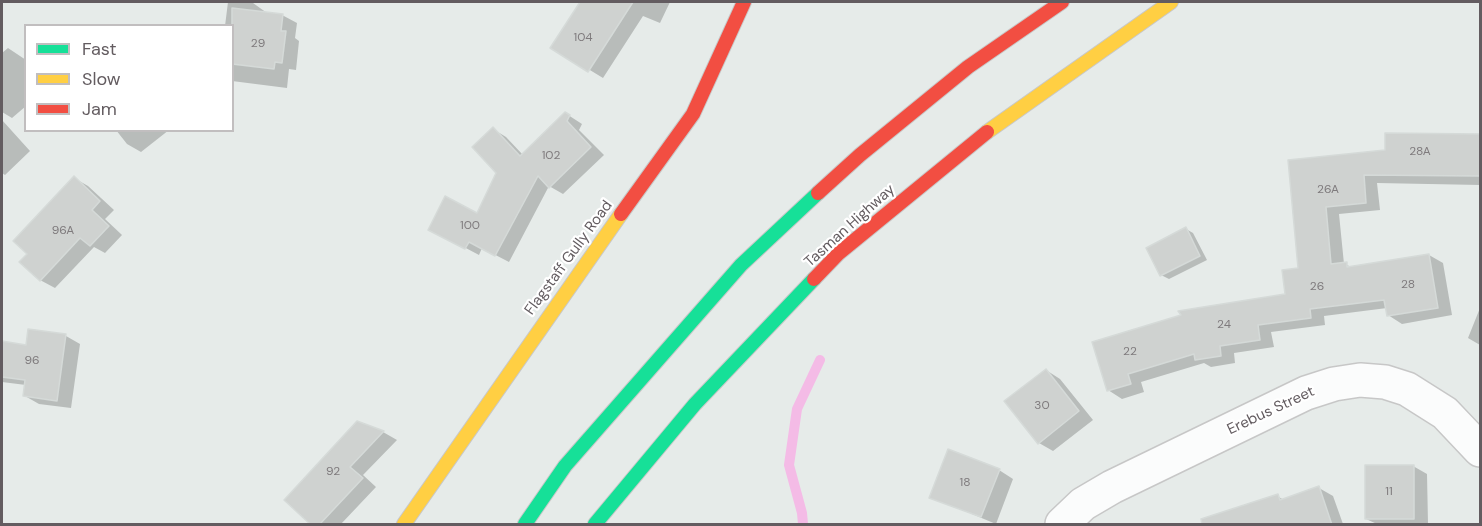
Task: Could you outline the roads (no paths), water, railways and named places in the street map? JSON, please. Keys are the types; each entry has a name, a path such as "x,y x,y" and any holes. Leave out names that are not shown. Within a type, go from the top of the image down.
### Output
{"main road":[{"name":"Flagstaff Gully Road","path":"404,525 495,391 693,114 744,2"},
{"path":"525,525 565,466 741,265 860,155 968,67 1062,2"},
{"name":"Tasman Highway","path":"595,525 695,404 839,254 990,129 1171,2"}],"street":[{"name":"Erebus Street","path":"1062,525 1083,504 1112,487 1306,393 1334,384 1360,380 1385,382 1407,388 1445,413 1480,450"}],"waterway":[{"path":"803,524 789,465 797,409 820,360"}]}
